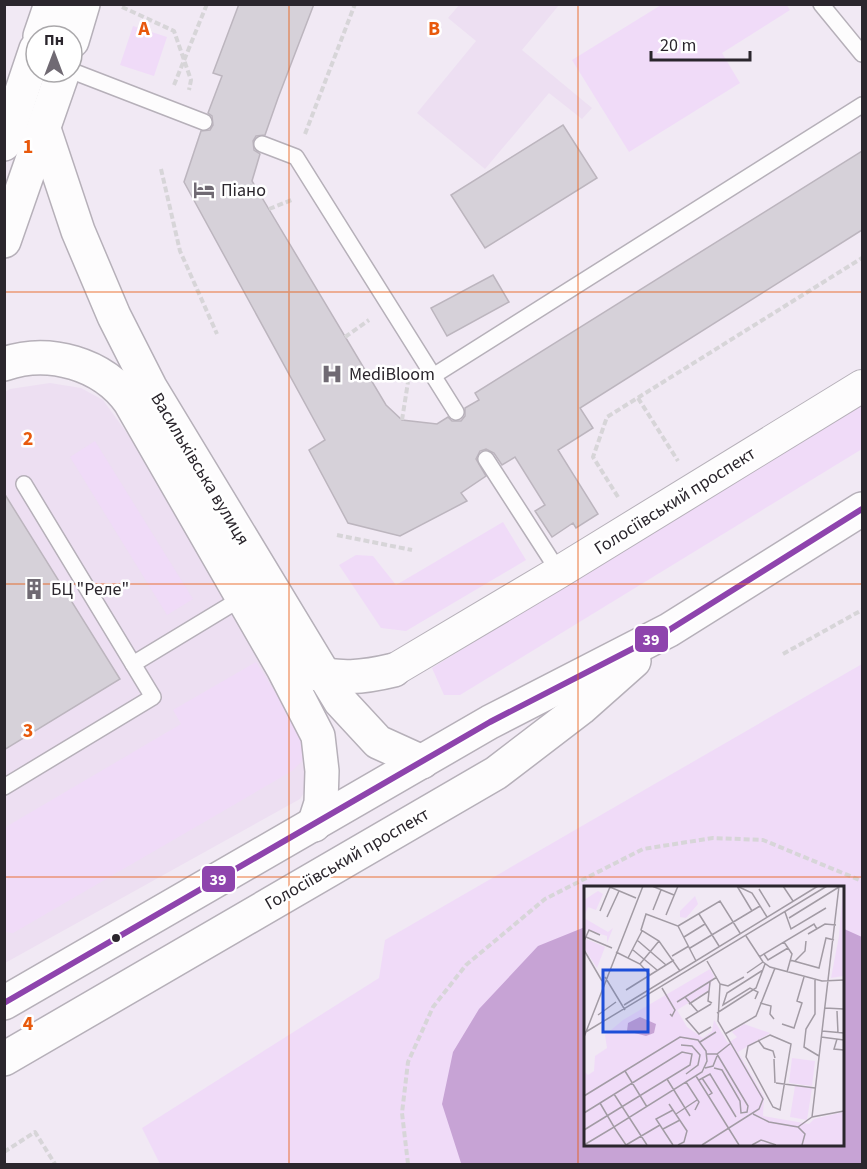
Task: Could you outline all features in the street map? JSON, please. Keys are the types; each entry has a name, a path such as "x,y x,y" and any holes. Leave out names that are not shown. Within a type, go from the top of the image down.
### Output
{"main road":[{"path":"44,24 51,4"},
{"path":"77,24 83,4"},
{"path":"4,144 24,84"},
{"path":"4,241 59,84"},
{"name":"Васильківська вулиця","path":"44,129 78,231 114,316 150,387 333,689 378,742 422,762"},
{"path":"4,364 34,357 70,361 106,377 121,390 271,647 318,736 322,771 321,803 314,825"},
{"name":"Голосіївський проспект","path":"4,1003 490,722 669,630 862,509"},
{"name":"Голосіївський проспект","path":"4,1059 496,773 581,708 669,630"},
{"path":"271,647 302,671 333,689 394,670"},
{"path":"318,736 333,689"}],"street":[{"name":"Голосіївський проспект","path":"394,670 559,572 862,386"}],"lane":[{"path":"821,4 862,54"},
{"path":"84,76 204,122"},
{"path":"434,376 862,105"},
{"path":"262,144 296,157 456,412"},
{"path":"486,459 559,572"},
{"path":"4,787 153,698 24,484"},
{"path":"133,664 242,598"}],"path":[{"path":"165,108 207,4"},
{"path":"296,157 355,4"},
{"path":"122,7 174,31 191,80 184,115"},
{"path":"161,169 180,251 217,334"},
{"path":"623,506 593,457 607,417 862,258"},
{"path":"638,398 683,468"},
{"path":"337,535 412,550"},
{"path":"783,654 862,610"},
{"path":"408,1164 402,1113 408,1062 433,1007 466,964 545,899 643,849 713,838 763,840 862,881"},
{"path":"4,1152 35,1132 55,1164"}],"shaded area":[{"path":"460,4 559,5 522,50 592,108 582,119 549,93 485,169 417,113 476,41 448,18"},
{"path":"786,4 790,10 722,53 740,83 629,152 572,60 661,5"},
{"path":"133,26 167,37 154,76 120,65"},
{"path":"50,383 81,388 103,400 156,473 306,726 309,785 300,799 5,963 5,392 10,389"},
{"path":"862,400 862,449 460,695 444,695 432,668"},
{"path":"95,441 193,599 167,615 70,457"},
{"path":"503,522 526,560 406,631 381,628 339,565 356,555 373,556 396,585"},
{"path":"256,662 297,727 303,747 302,761 292,771 13,933 5,932 4,828 181,724 173,710"},
{"path":"862,664 862,1164 160,1164 142,1128 379,978 385,940"},
{"path":"584,927 584,1145 843,1145 843,928 862,937 862,1164 461,1163 442,1104 453,1052 479,1009 538,946"}],"building":[{"path":"239,4 314,4 265,135 256,136 253,141 254,150 260,154 252,181 386,405 402,420 437,424 448,417 452,421 461,421 465,416 465,408 479,400 475,393 862,151 862,230 580,408 593,428 558,450 598,514 576,528 573,523 552,537 535,511 545,505 515,457 502,465 494,453 486,449 480,451 476,459 486,476 461,493 467,501 400,536 348,523 309,450 325,440 184,182 201,131 210,130 213,125 212,116 208,113 222,76 213,73"},
{"path":"563,125 597,178 485,248 451,195"},
{"path":"493,275 509,302 447,336 431,308"},
{"name":"БЦ \"Реле\"","path":"4,493 120,679 4,750"}],"transit line":[{"name":"39","path":"4,1003 490,722 669,630 862,509"}],"place":[{"name":"Піано","path":"204,190"},
{"name":"MediBloom","path":"332,374"},
{"name":"БЦ \"Реле\"","path":"34,589"}]}
